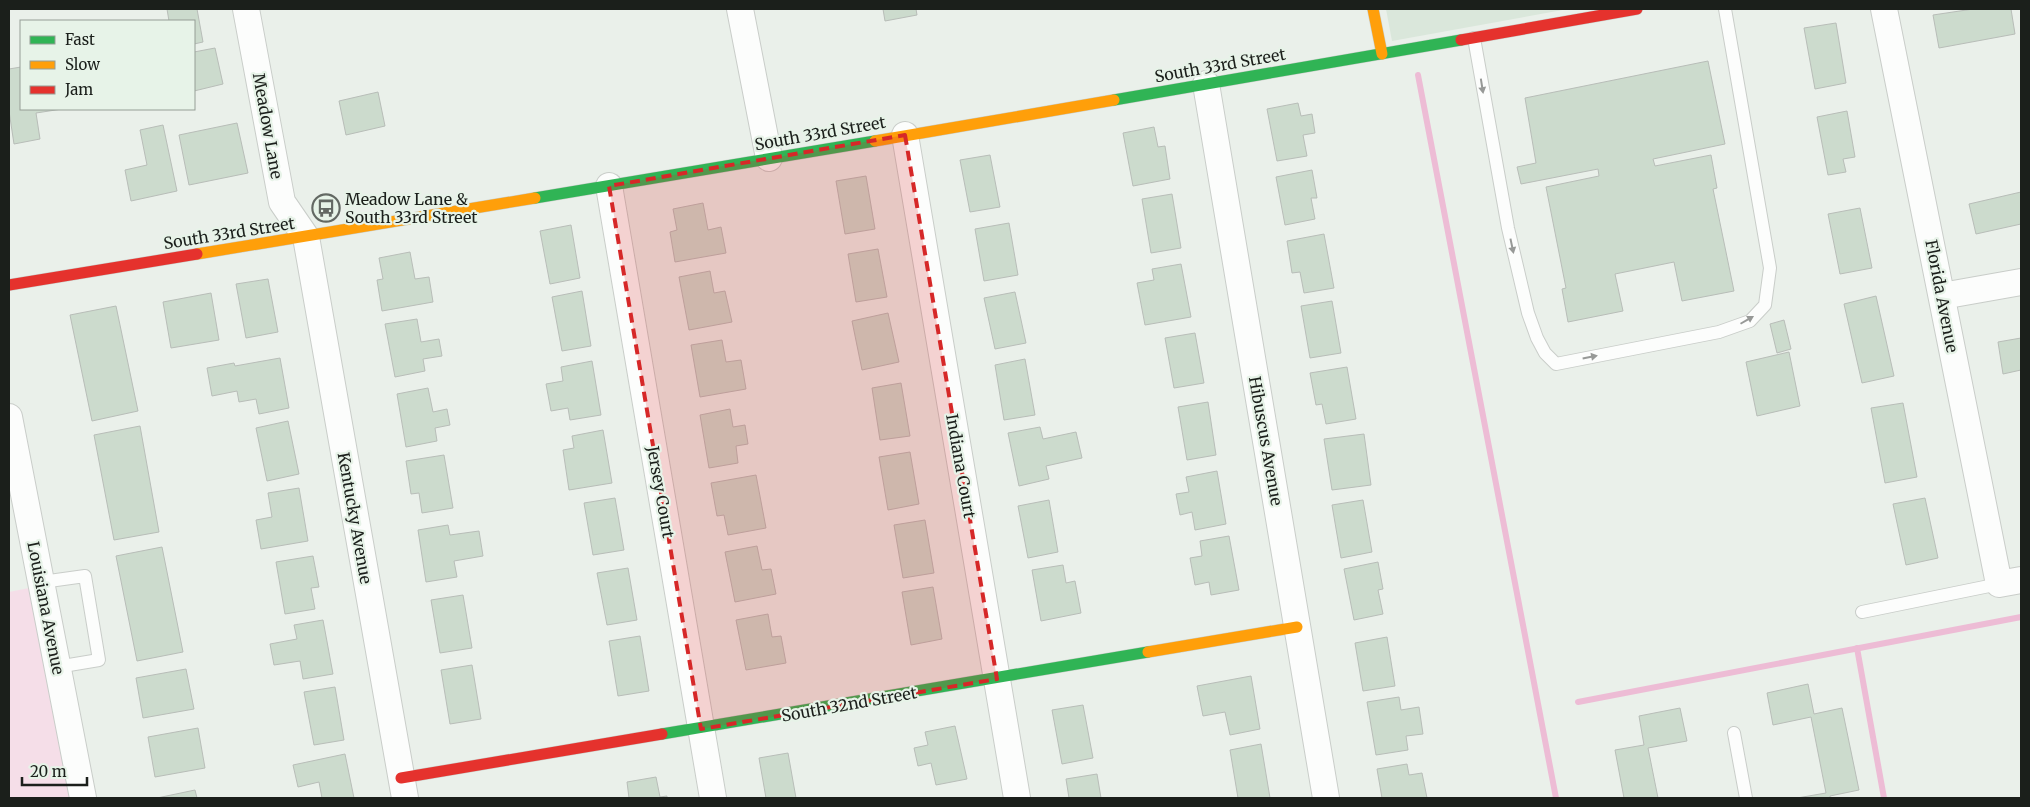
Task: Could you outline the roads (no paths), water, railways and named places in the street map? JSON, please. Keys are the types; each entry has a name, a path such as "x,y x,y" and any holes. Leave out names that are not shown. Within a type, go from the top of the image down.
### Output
{"street":[{"name":"Meadow Lane","path":"246,9 282,202 306,237"},
{"path":"740,9 769,158"},
{"path":"1373,9 1382,54"},
{"name":"South 33rd Street","path":"9,285 306,237 1382,54 1474,38 1601,12 1637,9"},
{"name":"Florida Avenue","path":"1884,9 1942,296 2010,582"},
{"name":"Hibuscus Avenue","path":"1206,84 1326,798"},
{"name":"Indiana Court","path":"906,135 1017,798"},
{"name":"Jersey Court","path":"609,186 713,798"},
{"name":"Kentucky Avenue","path":"306,237 403,788"},
{"path":"1942,296 2021,282"},
{"name":"Louisiana Avenue","path":"9,417 82,798"},
{"name":"South 32nd Street","path":"403,788 701,729 1297,627"}],"lane":[{"path":"1553,9 1556,22"},
{"path":"1474,38 1508,228 1528,313 1537,338 1545,352 1556,364 1719,332 1750,321 1765,305 1770,268 1725,9"},
{"path":"42,582 85,576 99,660 57,667"},
{"path":"1862,612 2010,582"},
{"path":"1734,733 1746,798"}],"waterway":[{"path":"1418,75 1556,798"},
{"path":"1578,702 2021,617"},
{"path":"1857,648 1884,798"}],"place":[{"name":"Meadow Lane & South 33rd Street","path":"326,208"}]}
